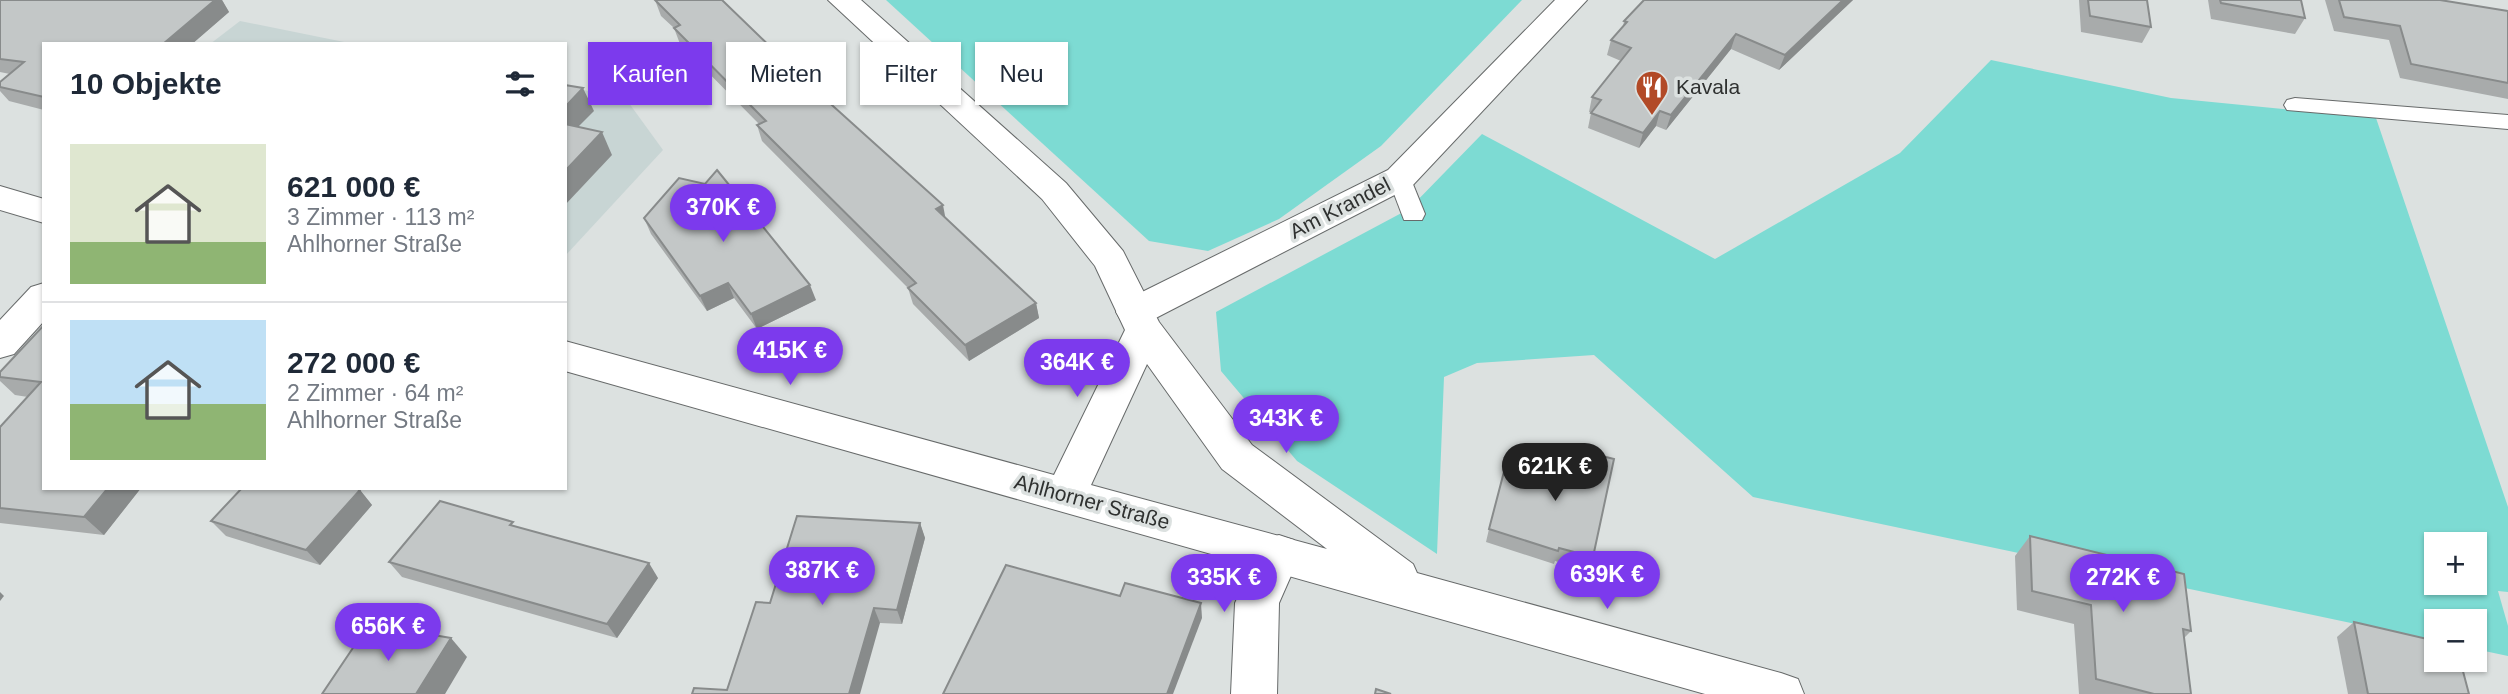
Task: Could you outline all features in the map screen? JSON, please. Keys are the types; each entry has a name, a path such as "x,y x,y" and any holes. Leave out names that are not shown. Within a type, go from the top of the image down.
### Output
{"street":[{"path":"843,0 1054,191 1110,260 1140,321 1237,457 1416,591"},
{"name":"Am Krandel","path":"1140,321 1400,178 1572,0"},
{"path":"0,198 42,210"},
{"path":"0,344 42,299"},
{"path":"1066,494 1140,321"},
{"name":"Ahlhorner Straße","path":"567,357 1781,694"},
{"path":"1254,694 1257,603 1279,553"}],"lane":[{"path":"2295,105 2506,125"},
{"path":"1400,178 1413,214"}],"shaded area":[{"path":"886,0 1522,0 1381,146 1279,219 1208,251 1149,241 1001,105 1068,105 1068,42 975,42 975,82 961,69 961,42 932,42"},
{"path":"240,21 344,42 213,42"},
{"path":"1991,60 2171,98 2376,118 2508,507 2508,592 2498,591 2508,626 2508,656 2487,652 2487,609 2424,609 2424,638 1753,497 1594,355 1477,363 1444,377 1437,554 1297,461 1221,371 1216,312 1409,209 1482,134 1715,259 1900,153"},
{"path":"567,86 588,91 588,105 630,105 663,150 567,254"}],"building":[{"path":"0,0 215,0 165,42 42,42 42,97 0,87 0,82 24,62 0,59"},
{"path":"655,0 722,0 765,42 726,42 726,81 712,66 712,42 688,42 674,28 680,25"},
{"path":"1644,0 1843,0 1785,55 1736,34 1671,115 1660,111 1643,133 1591,113 1601,100 1592,97 1631,48 1611,40"},
{"path":"2088,0 2147,0 2151,27 2090,16"},
{"path":"2220,0 2301,0 2305,18 2221,3"},
{"path":"2339,0 2440,0 2508,11 2508,83 2411,64 2400,26 2344,17"},
{"path":"567,85 583,88 567,105"},
{"path":"750,105 832,105 943,205 936,209 1036,303 965,345 908,288 916,283 757,125 766,121"},
{"path":"567,124 602,132 567,169"},
{"path":"717,170 810,285 751,314 728,283 700,296 644,218 679,178 705,184"},
{"path":"42,327 42,490 106,490 84,517 0,508 0,427 41,382 0,377 0,372"},
{"path":"1566,447 1614,459 1593,557 1559,548 1558,551 1489,529 1506,464 1559,475"},
{"path":"240,490 360,490 306,550 211,521"},
{"path":"440,501 513,522 510,525 649,563 607,624 389,562"},
{"path":"797,516 920,523 897,610 874,608 849,694 692,694 694,688 727,690 756,602 770,603"},
{"path":"2030,536 2184,574 2191,631 2183,629 2191,694 2154,694 2096,679 2091,605 2032,591"},
{"path":"1006,565 1120,596 1125,583 1201,603 1167,694 943,694"},
{"path":"2354,622 2424,638 2424,672 2463,672 2469,694 2368,694"},
{"path":"369,624 451,638 416,694 322,694"},
{"path":"1376,689 1391,694 1375,694"}],"place":[{"name":"Kavala","path":"1652,117"}]}
